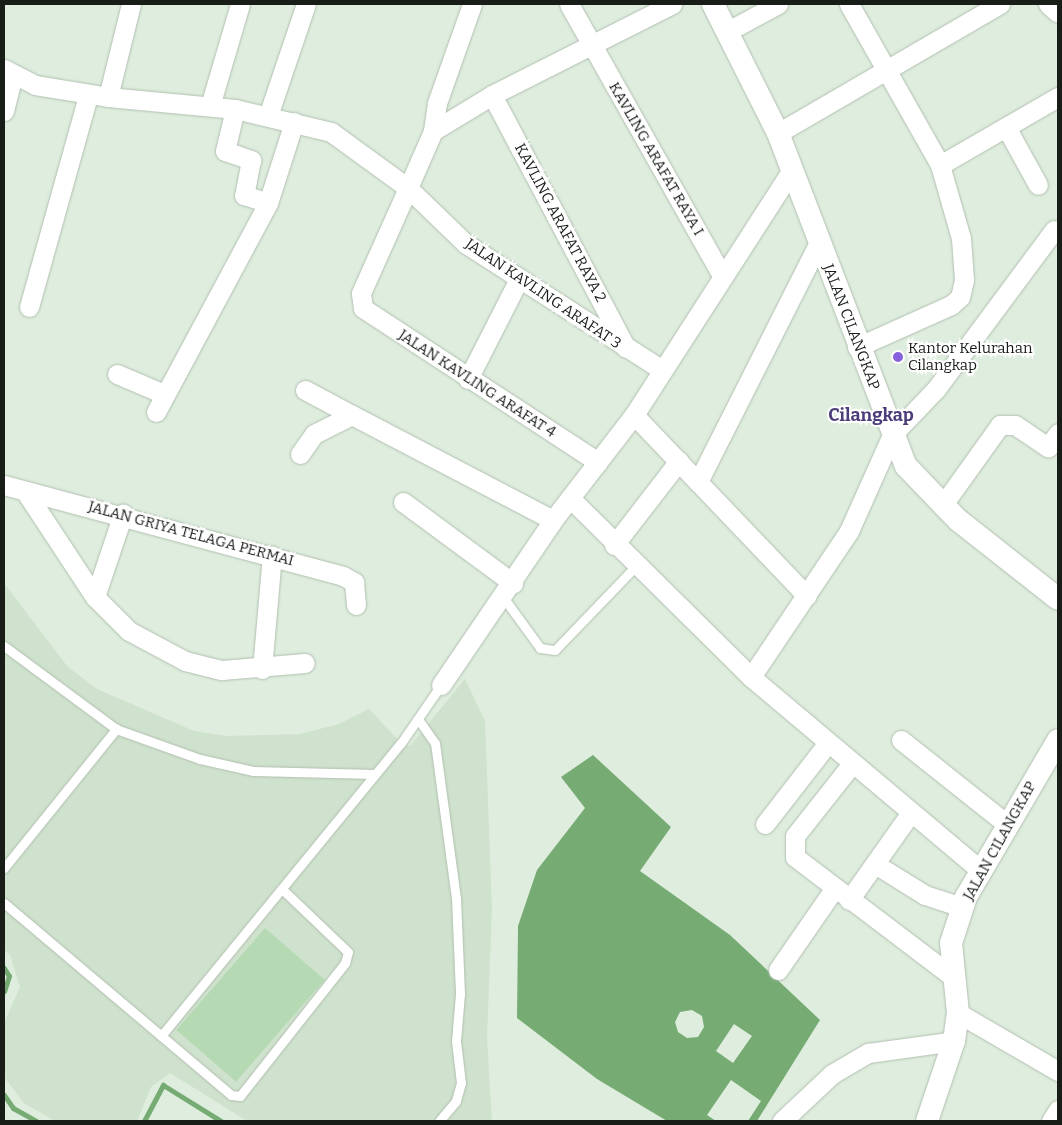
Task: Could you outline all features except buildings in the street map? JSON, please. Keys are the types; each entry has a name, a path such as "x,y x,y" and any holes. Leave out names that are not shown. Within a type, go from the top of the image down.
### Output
{"street":[{"path":"108,98 131,4"},
{"path":"210,106 240,4"},
{"path":"268,116 306,4"},
{"path":"408,188 433,131 437,103 472,4"},
{"name":"KAVLING ARAFAT RAYA I","path":"569,4 722,275"},
{"path":"433,131 492,95 591,43 672,4"},
{"name":"JALAN CILANGKAP","path":"713,4 778,133 857,347 906,466 942,506 1058,598"},
{"path":"728,32 778,4"},
{"path":"849,4 940,166 961,238 960,297 919,321 857,347"},
{"path":"778,133 887,72 1000,4"},
{"path":"1048,4 1058,13"},
{"path":"4,111 8,72"},
{"name":"JALAN KAVLING ARAFAT 3","path":"8,72 35,85 88,95 235,109 331,132 408,188 466,244 627,351 662,370"},
{"path":"29,307 88,95"},
{"name":"KAVLING ARAFAT RAYA 2","path":"492,95 627,351"},
{"path":"940,166 1058,97"},
{"path":"235,109 224,151 251,160 244,195 268,203"},
{"path":"156,412 268,203 294,122"},
{"path":"1006,127 1038,185"},
{"path":"442,686 508,590 553,520 634,415 722,275 791,171"},
{"name":"JALAN KAVLING ARAFAT 4","path":"408,188 360,302 468,379 598,462"},
{"path":"751,677 850,531 892,435 936,388 1054,230"},
{"path":"698,482 819,242"},
{"path":"468,379 519,280"},
{"path":"117,374 164,394"},
{"path":"305,390 553,520"},
{"path":"300,454 314,434 352,415"},
{"path":"634,415 807,596"},
{"path":"942,506 1000,425 1015,425 1055,445"},
{"path":"614,545 679,461"},
{"name":"JALAN GRIYA TELAGA PERMAI","path":"4,485 27,494 123,514 272,554 354,582 356,605"},
{"path":"27,494 95,597 130,631 185,661 222,670 262,670 305,663"},
{"path":"570,498 635,567 751,677 850,765 981,871"},
{"path":"403,502 508,590"},
{"path":"95,597 123,514"},
{"path":"262,670 272,554"},
{"path":"901,740 1008,825"},
{"name":"JALAN CILANGKAP","path":"928,1121 954,1041 958,1013 951,944 963,908 981,871 1058,740"},
{"path":"764,824 826,744"},
{"path":"850,765 795,836 792,848 795,857 953,977"},
{"path":"778,970 842,894 875,864 910,814"},
{"path":"875,864 925,895 963,908"},
{"path":"958,1013 1058,1071"},
{"path":"782,1121 832,1074 868,1053 954,1041"},
{"path":"1051,1121 1058,1110"}],"lane":[{"path":"508,590 540,648 555,650 635,567"},
{"path":"4,646 116,729 232,768 309,776 375,774"},
{"path":"161,1036 375,774 442,686"},
{"path":"418,719 435,743 456,907 460,994 456,1041 461,1083 456,1102 439,1121"},
{"path":"4,868 116,729"},
{"path":"4,903 231,1095 246,1093 345,963 348,952 282,888"}],"shaded area":[{"path":"4,583 67,666 97,689 194,731 227,736 300,734 339,724 369,709 401,743 410,746 465,679 485,721 492,910 487,1037 492,1121 247,1121 170,1073 151,1087 137,1121 55,1121 24,1103 4,1077 4,1023 20,987 10,955 4,950"},
{"path":"593,755 671,827 640,871 730,935 820,1020 757,1121 748,1121 761,1101 731,1080 707,1115 716,1121 667,1121 597,1079 517,1018 518,926 537,870 585,808 561,777","holes":["692,1010 702,1016 704,1027 698,1037 687,1038 678,1032 675,1022 680,1012","734,1024 752,1036 733,1063 716,1051"]},
{"path":"265,928 325,980 236,1082 176,1030"}],"waterway":[{"path":"4,968 9,976 4,991"},
{"path":"144,1121 163,1085 221,1121"},
{"path":"4,1095 13,1108 36,1121"}],"place":[{"name":"Kantor Kelurahan Cilangkap","path":"898,357"}],"district":[{"name":"Cilangkap","path":"871,415"}]}
